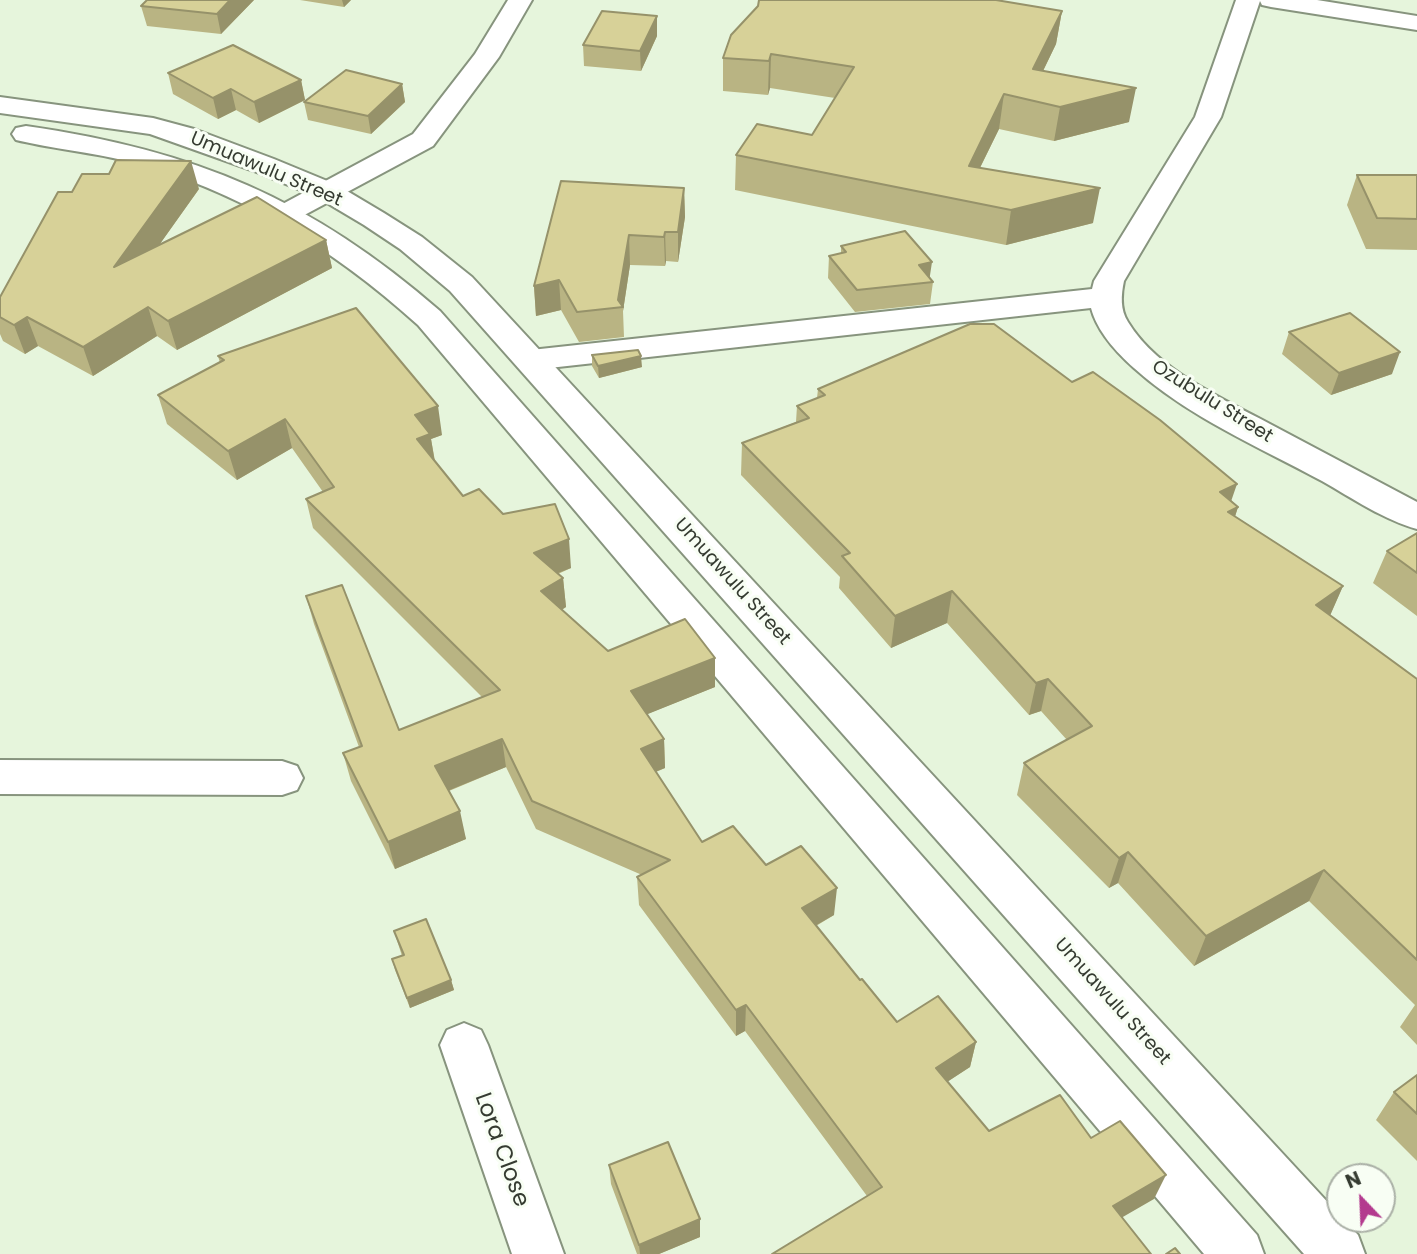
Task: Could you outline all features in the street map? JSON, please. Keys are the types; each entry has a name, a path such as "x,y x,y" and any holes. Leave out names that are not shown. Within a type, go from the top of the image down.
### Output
{"main road":[{"path":"287,213 424,140 486,57 520,0"},
{"path":"531,360 1070,302 1104,296 1109,281 1208,117 1248,0"},
{"path":"1271,0 1417,23"},
{"name":"Umuawulu Street","path":"0,106 153,126 207,143 327,191 411,243 461,284 1339,1254"},
{"name":"Umuawulu Street","path":"0,131 54,138 149,157 191,172 287,213 356,256 399,289 429,318 1238,1254"},
{"name":"Ozubulu Street","path":"1104,296 1115,326 1128,343 1176,383 1223,413 1417,517"},
{"path":"0,777 282,778"},
{"name":"Lora Close","path":"464,1045 538,1254"}],"building":[{"path":"147,0 230,0 217,14 141,6"},
{"path":"759,0 996,0 1062,11 1033,69 1136,88 1060,107 1004,94 969,166 1100,188 1011,210 736,155 757,124 812,135 854,67 771,54 769,61 723,58 731,35 758,6"},
{"path":"602,11 657,16 640,51 583,45"},
{"path":"233,45 301,80 254,102 231,89 213,98 168,73"},
{"path":"346,70 402,84 368,116 304,102"},
{"path":"116,160 191,161 114,267 257,197 326,240 168,321 148,307 83,347 27,317 14,325 0,317 0,297 58,192 72,192 82,174 109,174"},
{"path":"1357,175 1417,175 1417,219 1377,218"},
{"path":"561,181 684,188 678,232 665,232 664,237 629,235 618,300 623,307 577,312 559,280 534,286"},
{"path":"905,231 932,262 919,265 933,282 857,290 829,256 846,252 841,246"},
{"path":"356,308 438,406 415,415 430,434 417,439 463,496 479,489 503,514 555,504 569,539 534,553 563,578 541,591 608,651 685,619 715,658 631,691 664,739 641,749 702,842 733,826 766,865 801,846 837,888 802,908 897,1022 938,996 976,1042 936,1068 989,1131 1060,1095 1091,1138 1120,1121 1166,1175 1113,1206 1151,1254 772,1254 882,1187 746,1005 736,1010 637,877 670,860 532,801 502,739 435,766 460,811 388,842 343,753 362,746 306,596 342,585 399,730 500,690 306,499 334,487 285,419 228,451 158,395 224,360 218,356"},
{"path":"1350,313 1400,352 1339,373 1289,332"},
{"path":"970,324 994,324 1072,382 1093,372 1160,420 1237,484 1220,492 1238,507 1228,512 1343,586 1316,605 1417,679 1417,960 1324,870 1206,936 1128,852 1119,858 1024,763 1092,726 1048,679 1036,683 952,591 895,616 842,556 850,553 742,443 809,418 797,406 825,395 818,389"},
{"path":"638,350 641,356 598,366 592,355"},
{"path":"1417,533 1417,573 1387,551"},
{"path":"426,919 451,980 407,998 392,959 404,955 394,931"},
{"path":"1417,1075 1417,1114 1394,1092"},
{"path":"668,1142 700,1219 639,1245 609,1165"},
{"path":"1175,1248 1180,1254 1166,1254"}]}
